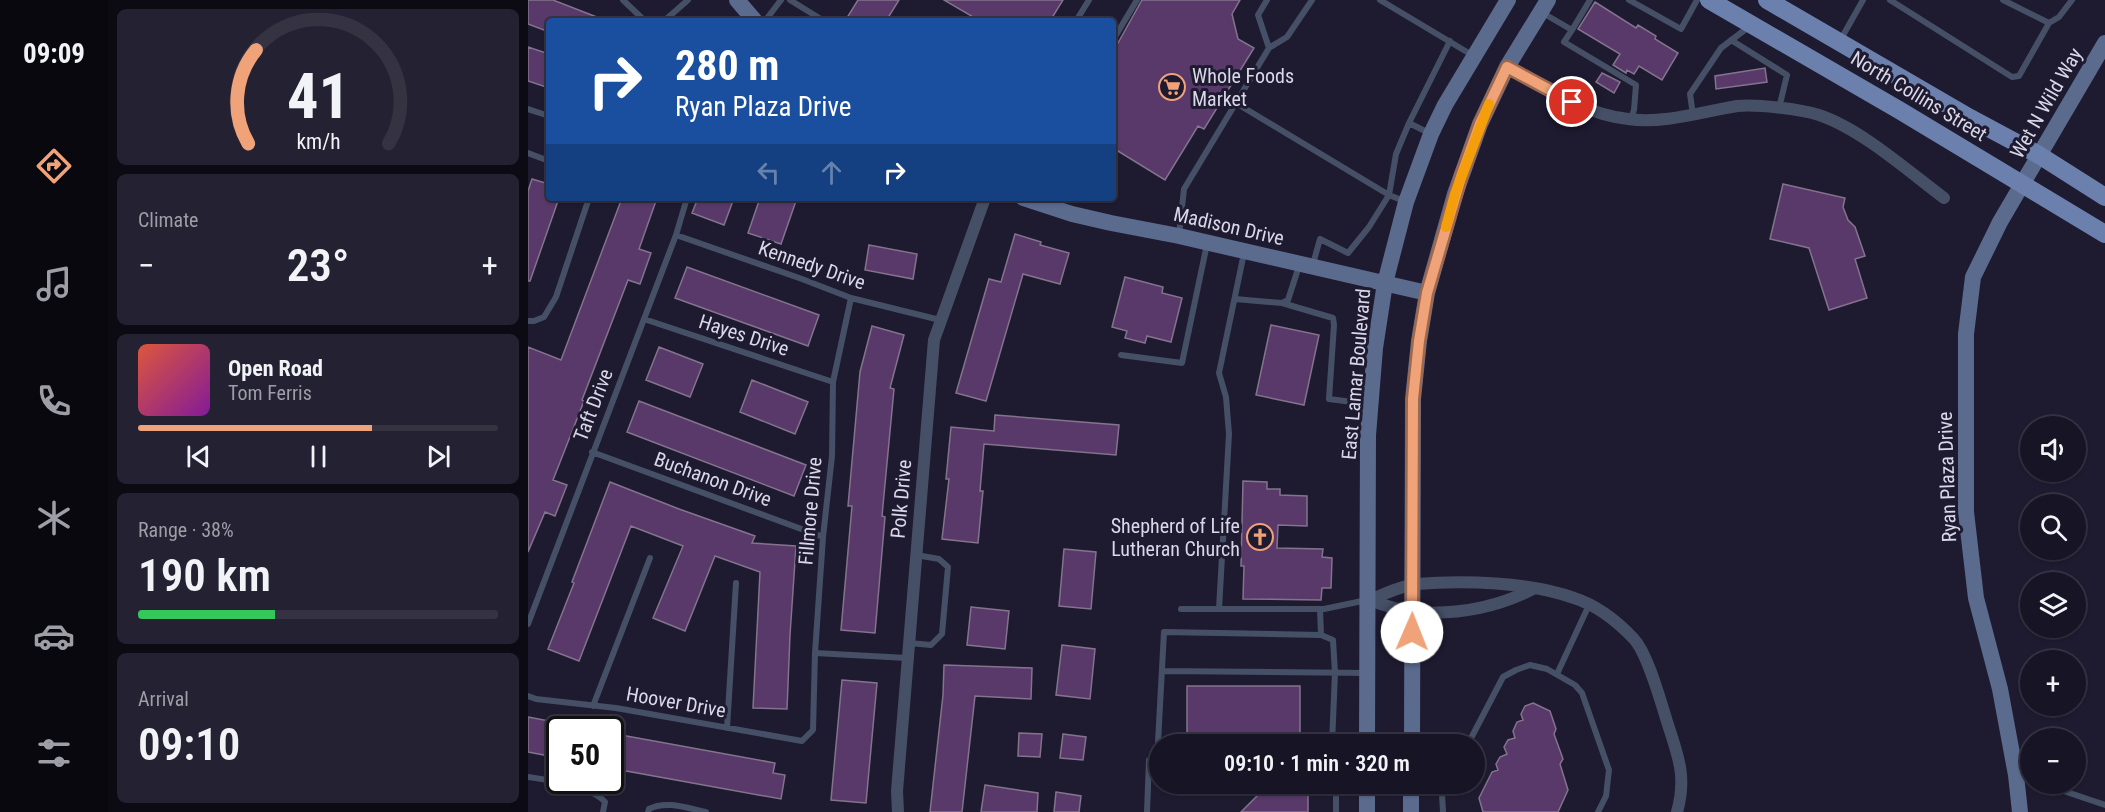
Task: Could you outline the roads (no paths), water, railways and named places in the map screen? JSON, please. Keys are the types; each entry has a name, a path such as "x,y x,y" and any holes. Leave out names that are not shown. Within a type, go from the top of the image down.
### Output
{"main road":[{"path":"737,0 752,18"},
{"name":"East Lamar Boulevard","path":"1367,734 1368,435 1375,348 1384,283 1406,202 1431,134 1445,105 1508,0"},
{"name":"North Collins Street","path":"1709,0 2105,234"},
{"name":"North Collins Street","path":"1767,0 1970,118 2039,155 2105,197"},
{"path":"1412,734 1413,399 1427,293 1455,194 1480,124 1507,67 1544,6"},
{"name":"Wet N Wild Way","path":"2022,184 2105,43"},
{"name":"Ryan Plaza Drive","path":"2020,765 1976,598 1966,512 1966,334 1974,277 2000,222 2022,184"},
{"name":"Madison Drive","path":"1032,201 1072,214 1207,242 1427,293"},
{"path":"1367,794 1367,812"},
{"path":"1411,794 1411,812"},
{"name":"Ryan Plaza Drive","path":"2020,812 2022,794"}],"street":[{"path":"1507,67 1572,102 1603,114 1630,120 1693,116 1739,106 1779,108 1817,114 1838,122 1944,198"},
{"name":"Polk Drive","path":"897,812 908,643 934,340 984,201"},
{"path":"1368,600 1414,585 1490,583 1576,598 1607,615 1635,640 1656,687 1682,774 1677,812"},
{"path":"1368,600 1412,612 1473,610 1509,601 1534,589"}],"lane":[{"path":"623,0 642,18"},
{"path":"667,18 688,0"},
{"path":"767,18 781,0"},
{"path":"790,0 819,18"},
{"path":"1078,18 1089,0"},
{"path":"1116,35 1137,0"},
{"path":"1267,0 1258,15 1269,48"},
{"path":"1179,236 1184,189 1269,48 1287,37 1312,0"},
{"path":"1380,0 1474,56"},
{"path":"1590,0 1564,42 1636,85 1634,110 1630,120"},
{"path":"1629,0 1638,2 1681,28 1697,0"},
{"path":"1839,42 1863,0"},
{"path":"1890,0 2012,77 2019,76 2049,23 2059,17 2072,0"},
{"path":"2003,0 2049,23"},
{"path":"1544,6 1572,30"},
{"path":"1693,116 1690,94 1721,48 1751,25"},
{"path":"1731,40 1787,75 1779,108"},
{"path":"1282,303 1288,300 1320,239 1348,253 1369,227 1389,195 1396,154 1450,41"},
{"path":"1236,103 1389,195 1406,202"},
{"path":"528,109 546,115"},
{"path":"1410,123 1431,134"},
{"path":"528,153 546,160"},
{"path":"531,321 544,317 556,297 588,201"},
{"name":"Taft Drive","path":"528,624 676,235 686,201"},
{"name":"Kennedy Drive","path":"676,235 851,298 940,320"},
{"path":"1121,355 1182,363 1207,242"},
{"path":"1219,609 1229,434 1226,397 1220,373 1244,251"},
{"name":"Fillmore Drive","path":"813,730 815,653 823,537 832,456 833,382 851,298"},
{"path":"1235,300 1282,303 1333,318 1329,399 1370,404"},
{"name":"Hayes Drive","path":"644,319 833,382"},
{"name":"Buchanon Drive","path":"592,452 823,537"},
{"path":"908,643 931,645 942,634 945,619 948,567 939,559 916,555"},
{"path":"593,706 650,558"},
{"path":"727,728 736,583"},
{"path":"1181,609 1320,609 1368,600"},
{"path":"1557,674 1589,605"},
{"path":"1320,609 1321,635"},
{"path":"1158,734 1164,632 1321,635 1333,640 1335,673 1332,734"},
{"path":"815,653 907,658"},
{"path":"1473,734 1503,677 1530,665 1547,669 1575,685 1582,693 1609,770 1606,796 1598,812"},
{"path":"1162,671 1367,673"},
{"name":"Hoover Drive","path":"528,696 802,741 813,730"},
{"path":"1147,812 1149,759"},
{"path":"528,777 556,781 599,796 605,802 603,812"},
{"path":"1336,794 1336,812"},
{"path":"1442,794 1443,812"},
{"path":"2072,794 2105,805"},
{"path":"648,812 657,805 706,812"}],"place":[{"name":"Whole Foods Market","path":"1172,87"},
{"name":"Shepherd of Life Lutheran Church","path":"1260,537"}]}
